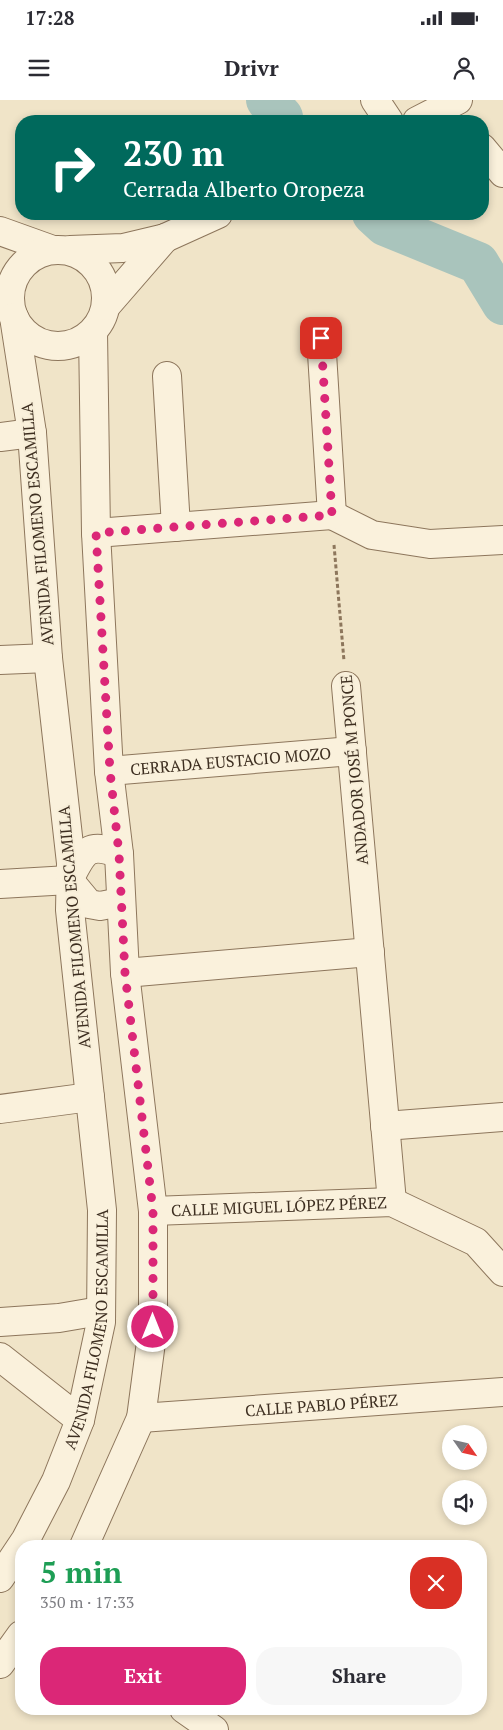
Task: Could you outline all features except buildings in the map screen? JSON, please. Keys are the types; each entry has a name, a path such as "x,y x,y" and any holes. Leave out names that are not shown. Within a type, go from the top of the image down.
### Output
{"street":[{"path":"374,100 385,115"},
{"path":"436,115 455,109"},
{"path":"489,156 503,173"},
{"path":"0,231 61,250 85,257 100,273 106,289 106,306 102,318 93,332 82,340 66,346 52,346 36,341 23,331 8,298 20,268 35,255 61,250 123,248 165,238 205,220"},
{"path":"106,306 165,238"},
{"name":"AVENIDA FILOMENO ESCAMILLA","path":"8,298 32,433 48,658 70,863 70,910 102,1210 101,1322 80,1420 56,1482 25,1540"},
{"path":"87,1540 141,1418 153,1327 153,1211 125,973 119,854 110,771 96,533 93,332"},
{"path":"321,338 332,515"},
{"path":"167,376 176,527"},
{"path":"0,437 32,433"},
{"path":"96,533 332,515 372,535 430,544 503,540"},
{"path":"0,660 48,658"},
{"name":"ANDADOR JOSÉ M PONCE","path":"346,686 392,1202"},
{"name":"CERRADA EUSTACIO MOZO","path":"110,771 352,751"},
{"path":"69,880 83,854 88,850 104,848 119,854"},
{"path":"0,884 69,880"},
{"path":"69,880 89,904 100,906 121,902"},
{"path":"125,973 370,952"},
{"path":"0,1109 90,1097"},
{"path":"385,1126 503,1117"},
{"name":"CALLE MIGUEL LÓPEZ PÉREZ","path":"153,1211 392,1202 476,1242 503,1272"},
{"path":"0,1322 60,1318 100,1311"},
{"path":"0,1357 80,1420"},
{"name":"CALLE PABLO PÉREZ","path":"141,1418 503,1392"},
{"name":"AVENIDA FILOMENO ESCAMILLA","path":"0,1578 15,1556"},
{"path":"0,1664 15,1643"},
{"path":"193,1715 214,1730"}],"path":[{"name":"ANDADOR JOSÉ M PONCE","path":"332,515 346,686"}],"waterway":[{"path":"267,100 280,115"},
{"path":"380,220 385,225 478,263 503,304"}],"route":[{"path":"153,1327 153,1211 125,973 119,854 110,771 96,533 332,515 321,338"}]}
